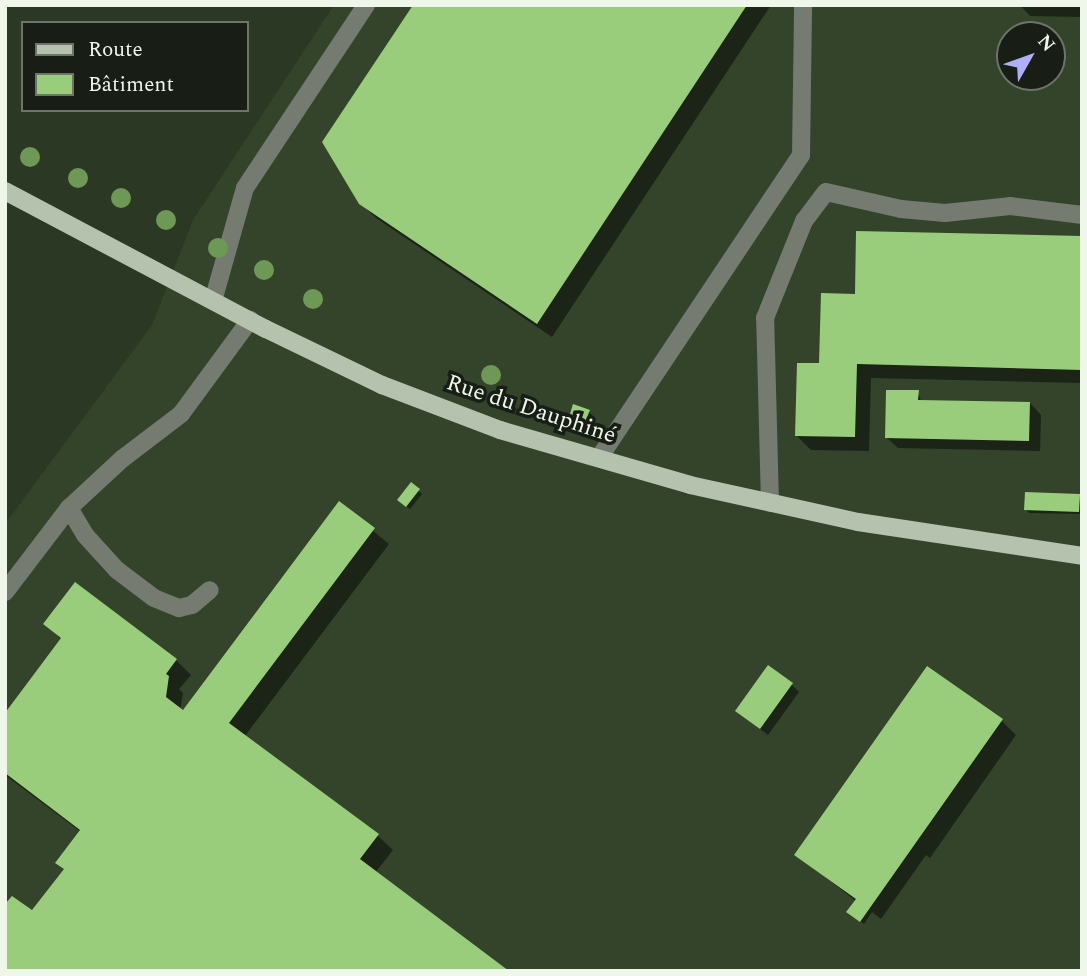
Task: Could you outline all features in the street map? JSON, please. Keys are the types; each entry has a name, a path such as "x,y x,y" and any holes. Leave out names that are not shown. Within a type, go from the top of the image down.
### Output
{"main road":[{"name":"Rue du Dauphiné","path":"5,191 213,301 382,385 500,430 690,485 858,523 1082,556"}],"lane":[{"path":"213,301 245,188 366,5"},
{"path":"599,458 801,155 803,5"},
{"path":"771,503 765,318 804,221 826,192 901,209 945,213 1010,205 1062,215 1082,215"},
{"path":"5,592 68,508 122,459 181,414 250,320"},
{"path":"68,508 85,535 109,561 154,598 179,608 192,605 210,590"}],"shaded area":[{"path":"334,5 1082,5 1082,971 5,971 5,524 152,325 193,220"}],"building":[{"path":"413,5 747,5 537,324 359,204 322,142"},
{"path":"856,231 1082,236 1082,370 857,364 855,437 795,436 797,363 819,363 821,293 855,294"},
{"path":"886,390 919,390 918,400 1030,402 1029,441 885,438"},
{"path":"573,404 590,410 586,420 570,414"},
{"path":"411,482 420,489 406,507 397,500"},
{"path":"1025,492 1080,494 1079,512 1024,510"},
{"path":"339,501 375,528 229,723 379,834 360,859 509,971 5,971 5,904 12,896 32,910 64,869 55,863 80,830 5,773 5,713 61,638 43,624 75,582 177,659 166,674 169,676 166,697 183,710"},
{"path":"768,665 793,683 760,729 735,711"},
{"path":"927,666 1003,719 860,922 846,912 856,899 794,855"}]}
